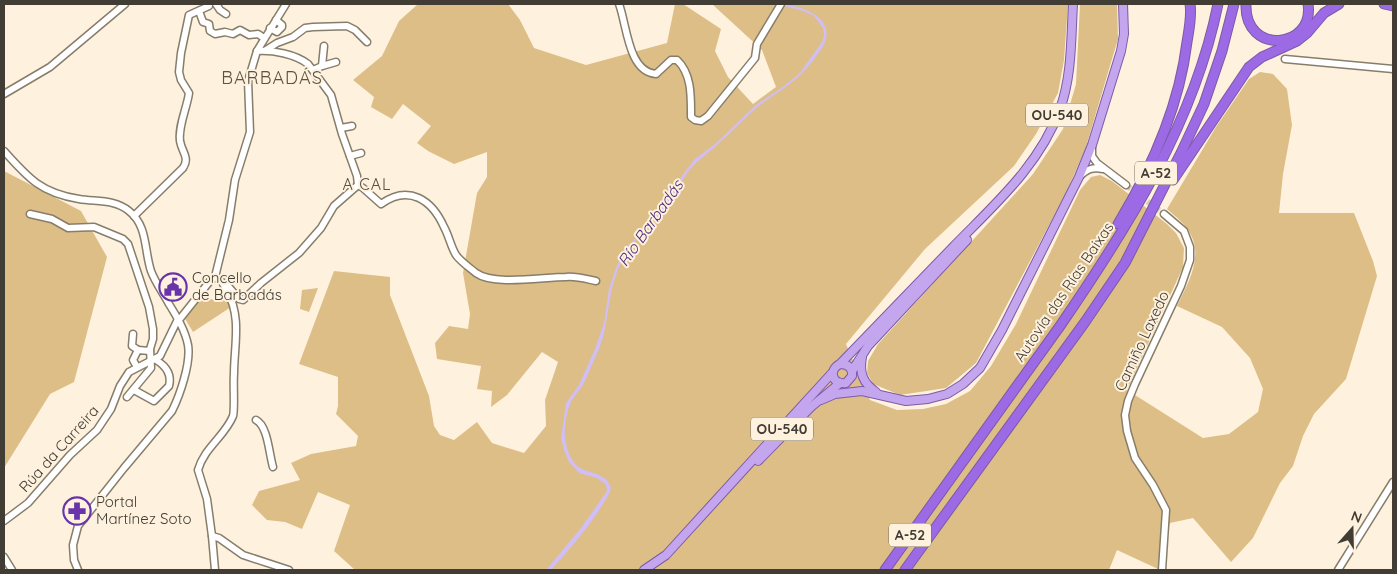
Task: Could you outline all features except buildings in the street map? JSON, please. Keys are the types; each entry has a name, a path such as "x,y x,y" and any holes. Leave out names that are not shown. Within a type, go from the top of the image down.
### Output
{"highway":[{"path":"1039,355 1129,206 1163,138 1178,91 1186,48 1191,10 1190,4"},
{"name":"Autovía das Rías Baixas","path":"885,570 1082,294 1158,171 1181,120 1200,70 1218,4"},
{"name":"Autovía das Rías Baixas","path":"904,570 1085,322 1125,263 1204,104 1222,51 1234,4"},
{"path":"1246,4 1248,22 1254,32 1265,38 1277,41 1291,38 1299,32 1308,17 1308,4"},
{"path":"1148,220 1249,67 1262,57 1297,41 1324,14 1339,4"},
{"path":"1384,4 1393,6"}],"main road":[{"name":"OU-540","path":"840,364 1021,176 1036,156 1060,109 1068,79 1073,4"},
{"path":"864,388 847,365 840,364 835,367 832,373 834,380 841,384 864,388 879,395 906,401 928,399 947,394 963,384 980,368 1002,330 1086,161 1122,51 1124,34 1122,4"},
{"path":"732,484 766,455 812,407 841,384 849,382 852,372 868,346 971,236 992,206"},
{"path":"862,354 860,366 864,388"},
{"name":"OU-540","path":"644,570 666,554 832,373"},
{"path":"821,400 835,394 864,388"}],"street":[{"path":"4,94 50,67 126,4"},
{"path":"134,216 186,163 186,156 180,137 184,111 190,94 180,77 179,68 188,17 212,4 226,14"},
{"path":"215,570 207,499 198,470 205,454 228,426 234,413 236,334 234,305 218,278 235,180 250,132 247,87 257,50 286,4"},
{"path":"620,4 632,55 642,70 656,74 671,60 677,60 683,66 688,78 691,116 695,120 701,120 708,116 755,58 757,44 780,6"},
{"path":"199,11 202,22 208,24 210,31 215,34 225,32 233,34 240,30 249,35 258,34 264,38"},
{"path":"266,50 277,43 293,37 305,28 312,27 347,26 355,30 367,42"},
{"path":"322,66 324,46"},
{"path":"257,50 266,50 304,60 313,70 331,95 357,176 358,185"},
{"path":"1286,59 1393,69"},
{"path":"313,70 336,62"},
{"path":"341,128 352,126"},
{"path":"1092,145 1092,156 1096,165"},
{"path":"4,151 26,176 36,184 76,198 110,202 119,205 134,216 143,231 151,273 186,335 188,355 177,400 167,418 85,516 75,535 73,552 78,570"},
{"path":"350,156 361,153"},
{"path":"1086,161 1089,160 1126,185"},
{"path":"1079,177 1087,169 1096,165"},
{"path":"218,278 239,299 243,300 298,254 321,228 334,206 358,185"},
{"path":"358,185 381,204 391,198 406,194 430,205 444,226 456,256 478,274 497,280 568,277 596,281"},
{"path":"30,214 52,219 68,228 94,227 127,241 149,307 153,329 150,351 154,361 167,369 170,379 170,386 154,401 134,390"},
{"name":"Camiño Laxedo","path":"1162,570 1166,510 1153,485 1135,458 1127,431 1125,416 1128,401 1135,384 1181,286 1190,260 1190,247 1184,231 1164,214"},
{"path":"127,397 164,350 178,320 210,281 218,278"},
{"path":"133,334 132,346 138,350 150,351"},
{"path":"137,367 134,360 138,350"},
{"name":"Rúa da Carreira","path":"4,521 28,503 70,455 96,430 113,405 121,383 129,372 154,361"},
{"path":"256,420 262,425 268,439 269,453 273,466"},
{"path":"1338,570 1393,482"},
{"path":"212,536 219,538 243,555 289,570"},
{"path":"73,552 82,570"},
{"path":"4,557 12,570"}],"shaded area":[{"path":"418,4 508,4 520,20 534,48 586,65 667,43 675,4 683,4 721,29 715,51 728,77 753,104 776,87 762,50 712,4 1068,4 1064,60 1058,93 1036,134 1014,166 925,249 846,344 870,400 897,410 923,409 946,404 970,391 991,366 1016,324 1080,190 1091,177 1100,175 1112,181 1167,224 1176,233 1184,248 1183,267 1127,390 1203,438 1229,434 1258,412 1263,389 1250,358 1222,327 1177,306 1192,272 1195,253 1189,231 1167,209 1216,127 1249,79 1260,72 1273,74 1287,89 1292,125 1283,174 1279,213 1354,213 1377,276 1346,379 1314,414 1303,436 1293,466 1280,483 1253,538 1231,562 1193,518 1170,523 1158,569 1117,550 1109,570 355,570 334,551 350,505 318,492 302,529 285,522 267,520 252,505 259,491 300,480 291,463 311,454 356,446 358,436 336,414 338,406 338,377 299,364 334,271 390,277 390,295 429,396 434,426 440,435 454,440 477,422 492,443 524,453 546,426 545,400 558,362 542,352 507,395 491,407 492,391 477,389 481,366 437,359 435,343 449,326 468,329 470,314 463,273 477,193 487,177 487,152 454,164 428,151 417,143 431,126 403,104 392,119 371,107 374,97 353,80 382,56 399,21"},
{"path":"1080,4 1117,4 1118,39 1085,150 1065,195 976,363 946,388 900,395 873,384 867,373 868,361 878,344 1033,174 1063,129 1076,84"},
{"path":"4,171 81,211 107,257 74,382 50,394 4,468"},
{"path":"318,288 309,312 300,309 302,290"},
{"path":"216,294 226,295 231,307 193,332 184,317 201,297 215,300"}],"water":[{"name":"Río Barbadás","path":"777,4 803,9 819,18 827,33 825,42 815,58 801,74 755,109 691,168 666,206 635,242 622,261 614,281 605,330 599,349 584,383 569,406 565,428 566,443 575,463 606,480 611,487 610,492 575,543 551,570 546,570 581,528 607,491 606,485 597,478 579,473 569,462 561,438 566,403 579,385 595,349 604,323 609,289 617,265 625,251 669,197 695,159 715,144 756,105 800,73 822,42 823,28 814,16"}],"tunnel":[{"path":"1126,185 1164,214"}],"place":[{"name":"Concello de Barbadás","path":"173,287"},
{"name":"Portal Martínez Soto","path":"77,511"}],"district":[{"name":"BARBADÁS","path":"272,78"},
{"name":"A CAL","path":"367,184"}]}
